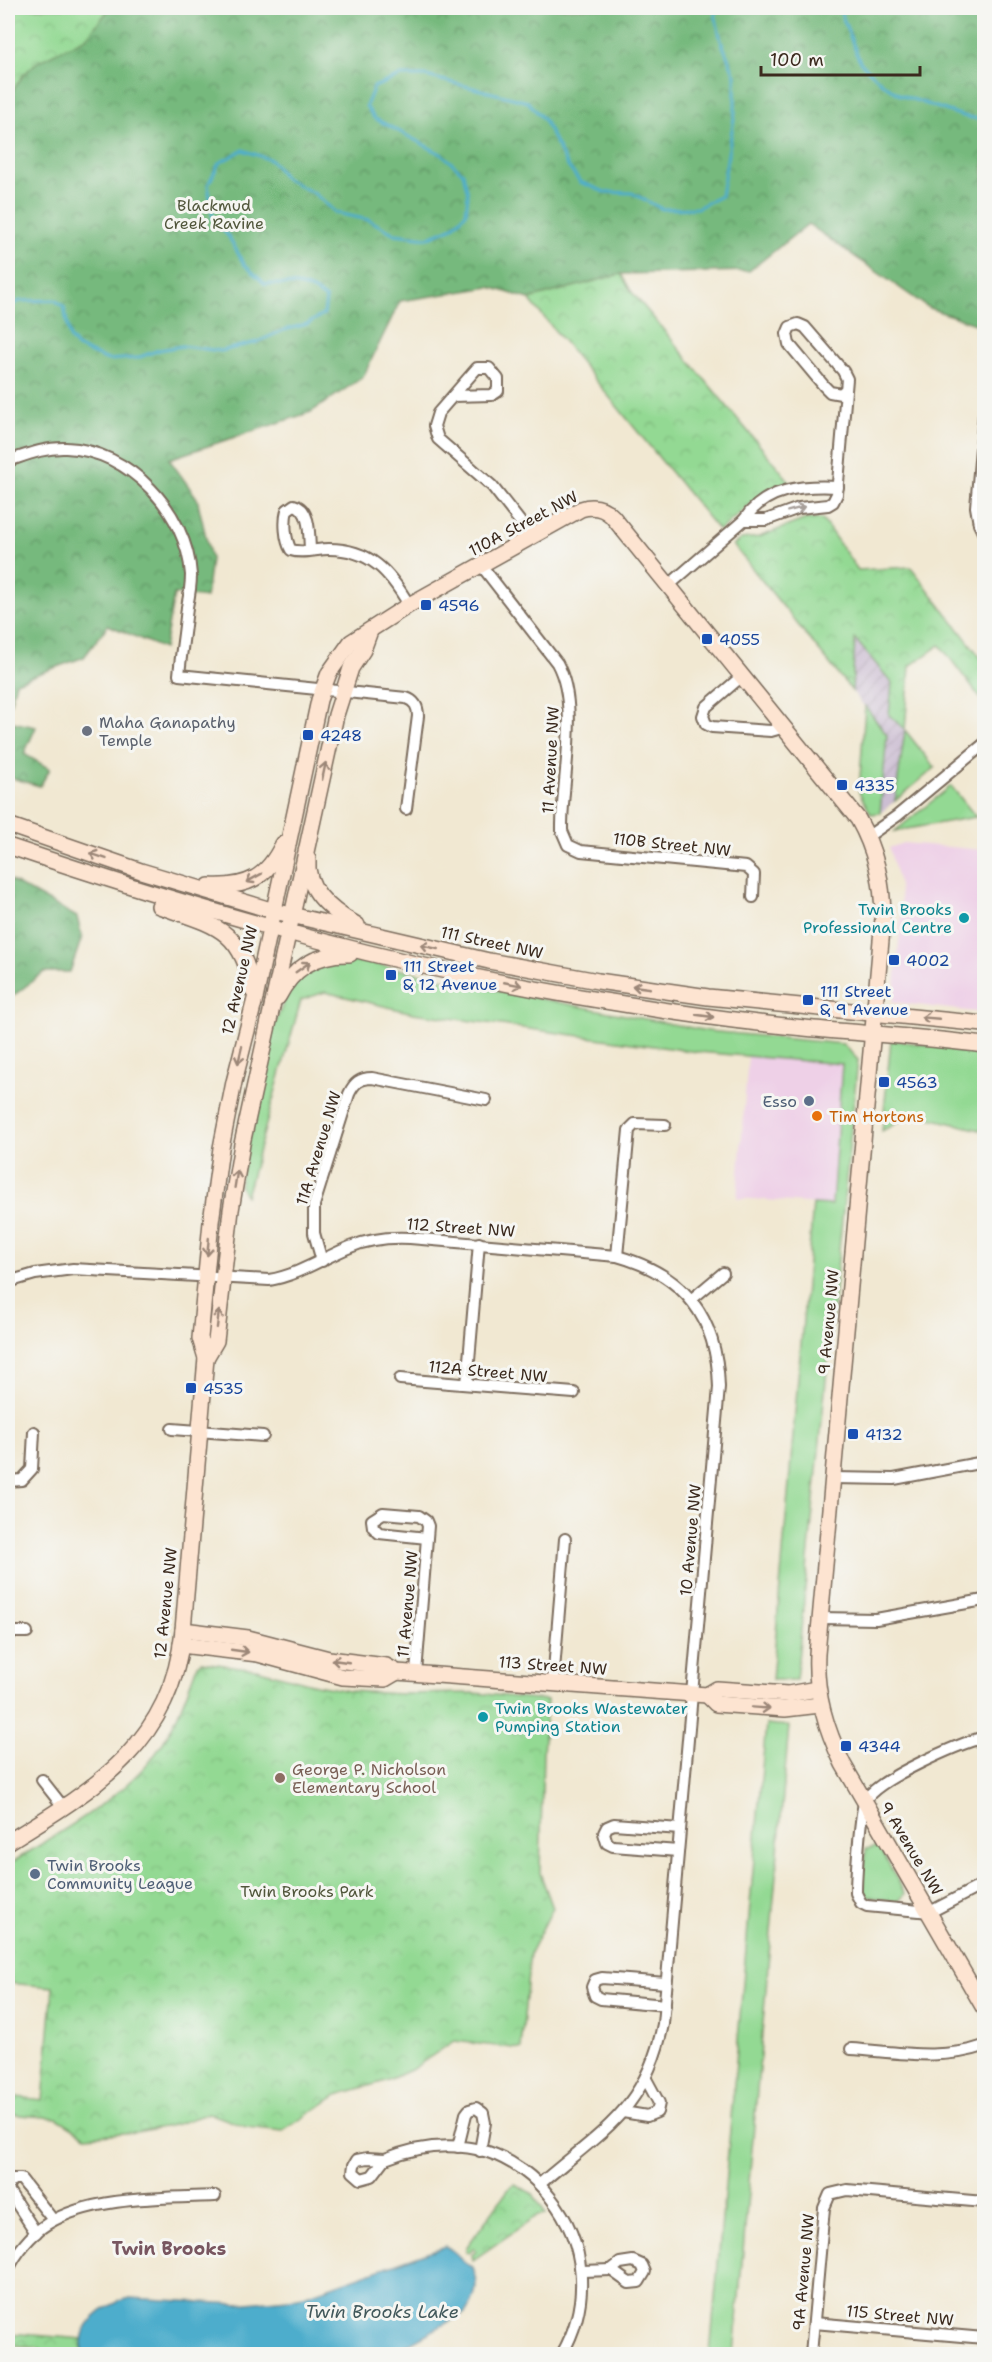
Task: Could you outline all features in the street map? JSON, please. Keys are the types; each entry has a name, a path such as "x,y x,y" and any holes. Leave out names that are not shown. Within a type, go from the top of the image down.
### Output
{"street":[{"path":"744,520 766,520 799,508 828,505 836,499 847,380 843,371 801,325 794,324 790,327 787,334 789,344 824,386 835,394 841,394 845,390"},
{"path":"453,396 435,417 435,435 492,486 532,537"},
{"path":"984,413 983,447 976,507 979,524 984,534"},
{"path":"8,461 58,448 92,453 130,470 161,501 181,536 191,573 179,675 406,698 413,702 418,716 406,808"},
{"path":"668,586 744,520 763,500 784,491 806,486 838,487"},
{"name":"110A Street NW","path":"410,604 581,509 601,508 612,516 785,727 858,819 867,837"},
{"path":"310,550 339,550 371,561 390,574 410,604"},
{"name":"11 Avenue NW","path":"481,566 557,663 565,679 569,711 562,825 564,840"},
{"name":"12 Avenue NW","path":"8,1842 64,1808 100,1782 126,1758 146,1733 168,1692 182,1637 206,1358 200,1338 221,1149 234,1082 255,999 295,813 333,690 363,650 370,632 410,604"},
{"path":"742,676 706,707 703,716 706,724 712,727 750,731 771,731 785,727"},
{"name":"12 Avenue NW","path":"206,1358 216,1341 231,1210 242,1144 311,828 333,690"},
{"path":"867,837 897,816 984,744"},
{"path":"188,884 226,887 244,883 259,876 275,861 295,813"},
{"name":"111 Street NW","path":"8,825 141,871 291,915 489,961 708,997 984,1024"},
{"path":"311,828 308,867 319,896 335,913 375,935"},
{"name":"9 Avenue NW","path":"867,837 878,874 883,908 820,1618 817,1689 835,1748 984,2008"},
{"name":"110B Street NW","path":"564,840 571,848 581,851 746,867 754,874 753,897"},
{"path":"8,846 270,929 373,955 555,993 733,1020 984,1045"},
{"path":"100,877 135,897 200,920 229,935 240,948 249,970 255,999"},
{"path":"270,1014 285,984 306,964 321,957 336,954 373,955"},
{"name":"11A Avenue NW","path":"322,1261 314,1233 314,1205 349,1094 357,1082 372,1078 486,1100"},
{"path":"617,1256 629,1130 635,1124 665,1125"},
{"name":"112 Street NW","path":"8,1282 35,1274 74,1269 255,1281 277,1279 297,1273 358,1244 391,1238 479,1243 617,1256 653,1269 692,1299"},
{"path":"467,1384 479,1243"},
{"path":"692,1299 723,1273"},
{"name":"10 Avenue NW","path":"540,2184 609,2127 637,2095 646,2079 660,2038 680,1829 699,1694 719,1387 714,1346 704,1317 692,1299"},
{"name":"112A Street NW","path":"400,1378 574,1393"},
{"path":"172,1429 262,1436"},
{"path":"8,1481 22,1480 32,1469 34,1432"},
{"path":"832,1478 894,1479 984,1462"},
{"name":"11 Avenue NW","path":"416,1672 428,1526 426,1521 419,1516 383,1513 372,1520 373,1527 379,1533 427,1538"},
{"path":"553,1682 564,1539"},
{"path":"820,1618 883,1618 984,1600"},
{"path":"8,1632 27,1632"},
{"name":"113 Street NW","path":"182,1637 248,1638 329,1659 386,1666 397,1671 699,1694 717,1689 788,1694 817,1689"},
{"name":"113 Street NW","path":"699,1694 716,1704 785,1709 820,1705"},
{"path":"864,1802 875,1790 925,1761 951,1748 984,1737"},
{"path":"42,1780 64,1808"},
{"name":"9 Avenue NW","path":"864,1802 856,1886 858,1898 867,1906 930,1912"},
{"path":"678,1851 614,1846 607,1843 604,1833 614,1824 680,1829"},
{"path":"930,1912 984,1884"},
{"path":"664,2005 601,1999 593,1994 592,1987 595,1980 602,1978 666,1983"},
{"path":"851,2049 943,2056 964,2053 984,2046"},
{"path":"622,2112 647,2116 657,2112 659,2103 646,2079"},
{"path":"458,2147 466,2114 469,2110 476,2108 483,2113 485,2123 480,2151"},
{"path":"385,2159 417,2149 458,2147 480,2151 512,2163 540,2184 566,2220 574,2237 582,2271 576,2322 562,2355"},
{"path":"36,2233 8,2188 12,2179 21,2179 53,2220"},
{"name":"9A Avenue NW","path":"811,2355 824,2208 830,2194 846,2190 984,2202"},
{"path":"8,2270 36,2233 53,2220 87,2208 117,2202 215,2196"},
{"path":"582,2271 610,2270"},
{"name":"115 Street NW","path":"814,2323 984,2338"}],"shaded area":[{"path":"855,639 892,683 889,715 905,730 895,801 880,813 887,735 852,691"},
{"path":"903,843 984,850 984,1013 892,1002 902,907 898,880 889,848"},
{"path":"748,1057 842,1064 832,1205 737,1198"}],"green space":[{"path":"12,8 110,8 86,38 37,62 23,75 8,98 8,24"},
{"name":"Blackmud Creek Ravine","path":"110,8 984,8 984,327 929,308 808,224 749,271 621,274 529,299 490,287 400,301 363,377 311,412 169,459 197,498 211,559 206,598 174,594 164,649 108,625 84,657 16,682 8,712 8,98 23,75 37,62 86,38"},
{"path":"621,274 631,291 791,483 752,503 719,531 529,299"},
{"path":"806,519 822,519 858,570 911,567 984,662 984,703 940,645 910,666 905,730 889,715 892,683 855,639 852,691 733,545 741,539 759,537"},
{"path":"865,706 887,735 880,813 871,814 859,792"},
{"path":"8,721 36,727 24,754 50,769 40,786 8,777"},
{"path":"905,730 935,768 895,801"},
{"path":"951,786 976,817 895,831"},
{"path":"8,879 77,917 82,937 70,972 44,972 8,1000"},
{"path":"336,960 370,963 490,989 708,1031 843,1044 858,1060 796,1680 772,1680 813,1204 832,1205 842,1064 698,1052 413,1013 325,992 301,1000 246,1196 239,1185 272,1031 292,982 311,966"},
{"path":"891,1040 984,1053 984,1131 909,1113 899,1122 882,1131"},
{"name":"Twin Brooks Park","path":"201,1662 256,1669 349,1691 400,1694 474,1693 547,1700 543,1753 540,1873 553,1908 530,1953 521,2049 454,2041 411,2070 386,2081 337,2095 283,2131 246,2127 209,2113 174,2125 136,2132 86,2136 57,2118 8,2114 8,2096 43,2100 53,1987 8,1983 8,1865 100,1806 148,1763 171,1729 197,1665"},
{"path":"766,1724 789,1726 734,2354 710,2354"},
{"path":"879,1846 905,1894 898,1902 860,1895 866,1849"},
{"path":"515,2184 533,2194 546,2214 538,2215 473,2260 472,2255 476,2251 473,2248 469,2253 466,2248 508,2190"},
{"path":"8,2333 83,2339 81,2346 84,2354 45,2354 39,2347 8,2345"}],"water":[{"name":"Twin Brooks Lake","path":"445,2246 473,2267 476,2285 472,2302 465,2313 390,2354 84,2354 83,2334 88,2325 102,2311 129,2298 237,2304 298,2298"}],"waterway":[{"path":"8,307 20,301 55,300 64,307 70,338 77,347 108,360 137,358 159,350 182,346 221,351 257,342 284,330 307,324 324,314 326,299 319,293 298,285 265,284 244,264 229,237 213,218 208,185 219,163 243,150 271,160 285,178 315,194 336,213 369,220 395,234 427,238 453,227 466,213 468,194 463,173 443,155 374,118 366,106 374,87 400,76 426,76 528,102 544,120 567,165 580,182 605,192 632,193 662,209 697,208 721,196 735,112 735,75 721,41 715,14 719,8"},
{"path":"839,8 860,62 882,83 900,95 963,116 984,120"}],"place":[{"name":"4596","path":"426,605"},
{"name":"4055","path":"707,639"},
{"name":"Maha Ganapathy Temple","path":"87,731"},
{"name":"4248","path":"308,735"},
{"name":"4335","path":"842,785"},
{"name":"Twin Brooks Professional Centre","path":"964,918"},
{"name":"4002","path":"894,960"},
{"name":"111 Street & 12 Avenue","path":"391,975"},
{"name":"111 Street & 9 Avenue","path":"808,1000"},
{"name":"4563","path":"884,1082"},
{"name":"Esso","path":"809,1101"},
{"name":"Tim Hortons","path":"817,1116"},
{"name":"4535","path":"191,1388"},
{"name":"4132","path":"853,1434"},
{"name":"Twin Brooks Wastewater Pumping Station","path":"483,1717"},
{"name":"4344","path":"846,1746"},
{"name":"George P. Nicholson Elementary School","path":"280,1778"},
{"name":"Twin Brooks Community League","path":"35,1874"}],"district":[{"name":"Twin Brooks","path":"169,2249"}]}
